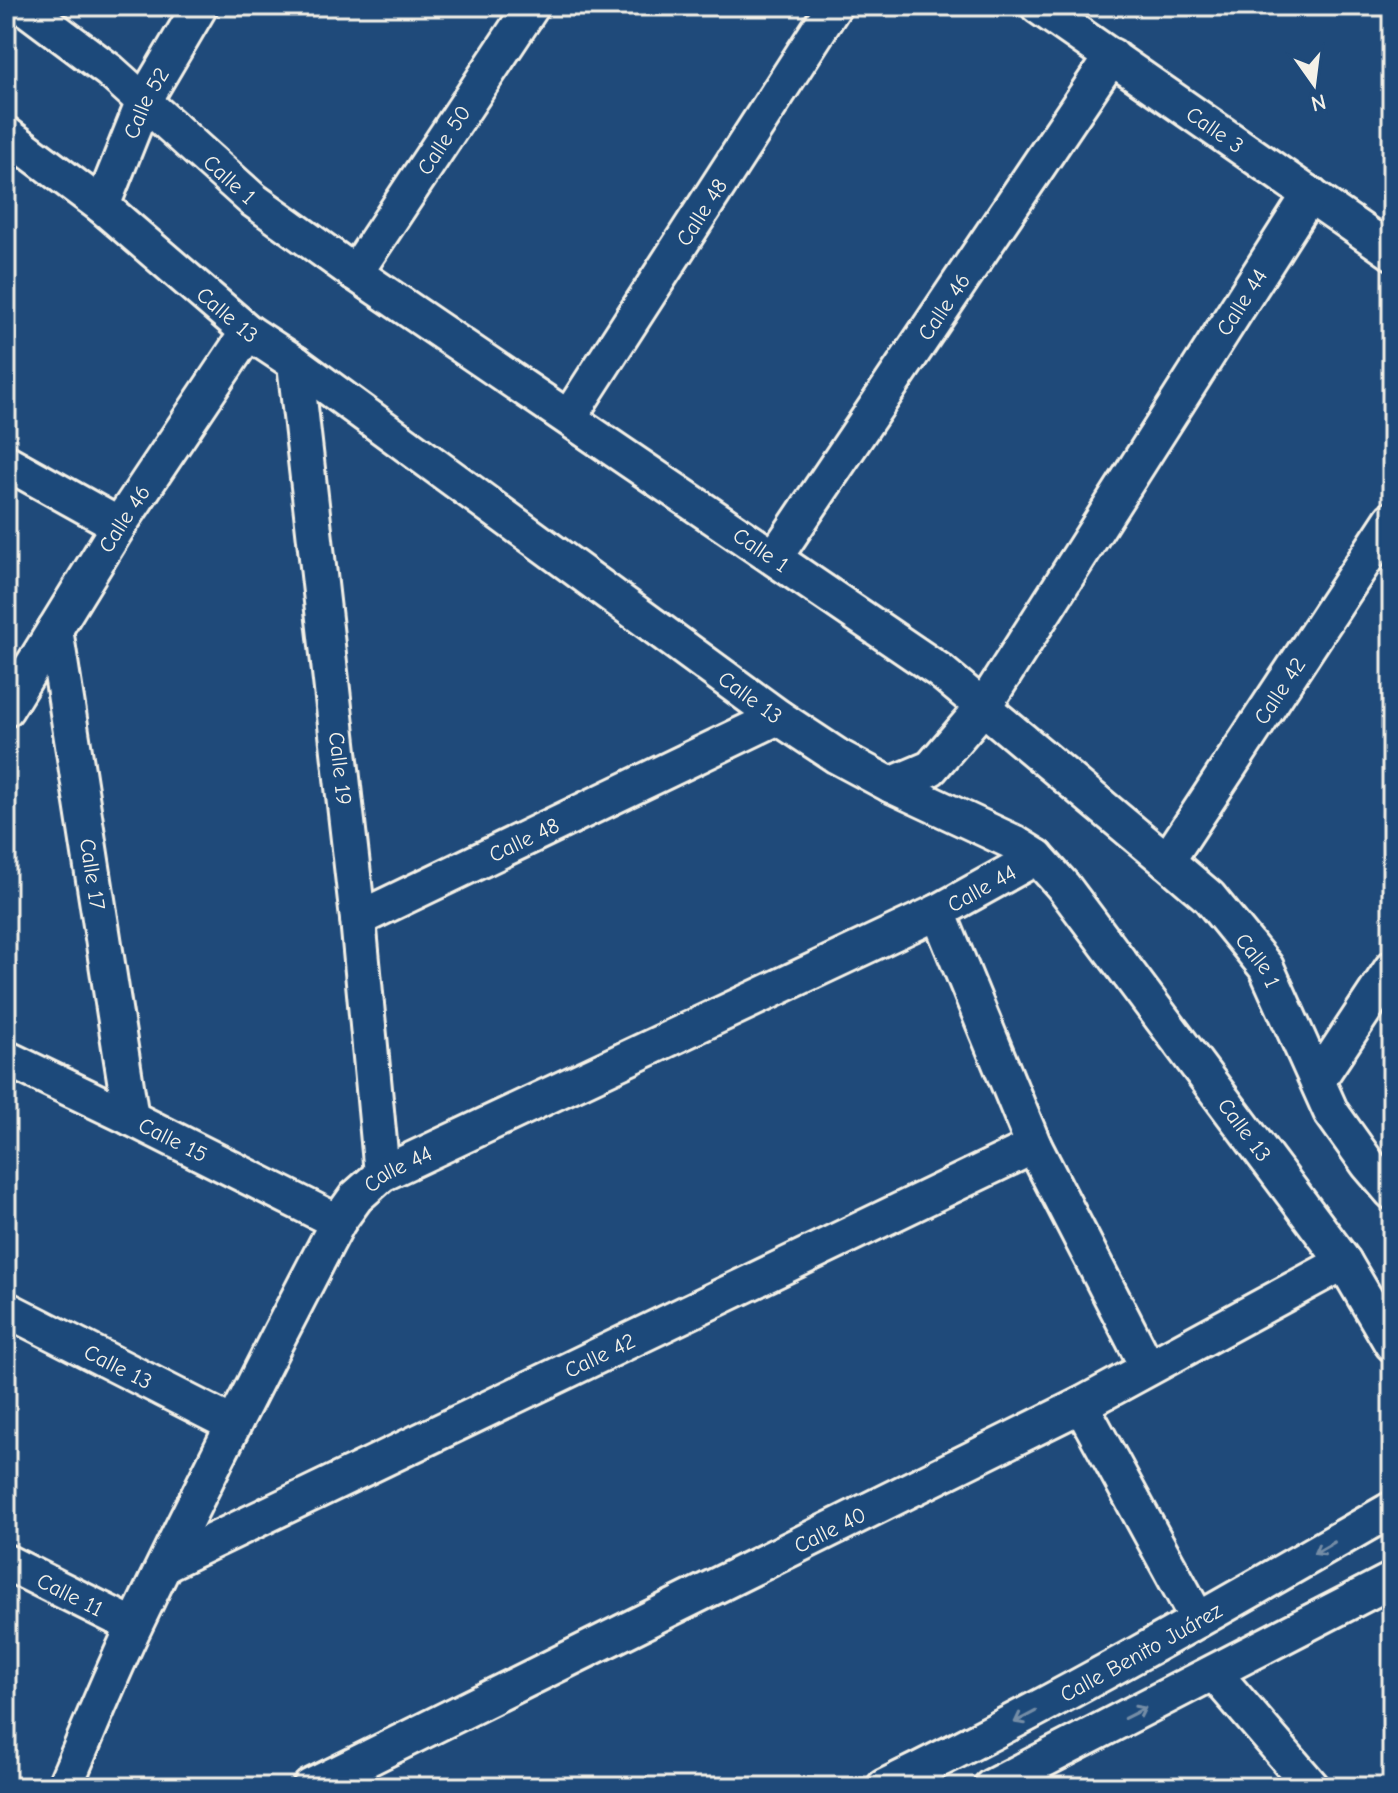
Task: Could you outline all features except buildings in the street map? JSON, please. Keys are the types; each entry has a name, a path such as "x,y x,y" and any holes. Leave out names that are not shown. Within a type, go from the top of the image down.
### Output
{"street":[{"name":"Calle 1","path":"23,6 78,45 252,199 355,273 940,671 1209,897 1266,967 1331,1112 1392,1192"},
{"name":"Calle 52","path":"102,206 144,101 200,6"},
{"name":"Calle 50","path":"355,273 532,6"},
{"name":"Calle 48","path":"569,417 834,6"},
{"name":"Calle 3","path":"1038,6 1392,252"},
{"name":"Calle 46","path":"775,557 1112,56"},
{"name":"Calle 13","path":"6,134 102,206 248,332 295,363 778,717 837,756 1013,842 1037,857 1063,886 1344,1262 1392,1344"},
{"name":"Calle 44","path":"891,785 931,768 984,706 1310,194"},
{"name":"Calle 46","path":"6,708 119,525 248,332"},
{"name":"Calle 19","path":"295,363 358,919 382,1174"},
{"path":"6,462 119,525"},
{"name":"Calle 42","path":"1167,861 1392,519"},
{"name":"Calle 17","path":"55,629 131,1118"},
{"name":"Calle 48","path":"358,919 778,717"},
{"path":"931,768 946,809"},
{"name":"Calle 44","path":"64,1787 134,1626 232,1424 338,1222 356,1197 382,1174 938,912 1037,857"},
{"path":"938,912 1034,1146 1148,1368"},
{"path":"1318,1080 1392,968"},
{"name":"Calle 15","path":"6,1058 338,1222"},
{"name":"Calle 42","path":"167,1563 1034,1146"},
{"name":"Calle 40","path":"310,1787 1081,1405 1344,1262"},
{"name":"Calle 13","path":"6,1309 232,1424"},
{"path":"1081,1405 1198,1620"},
{"name":"Calle Benito Juárez","path":"884,1787 994,1734 1392,1509"},
{"name":"Calle 11","path":"6,1562 134,1626"},
{"path":"991,1787 1392,1580"},
{"path":"1214,1673 1312,1787"}]}
